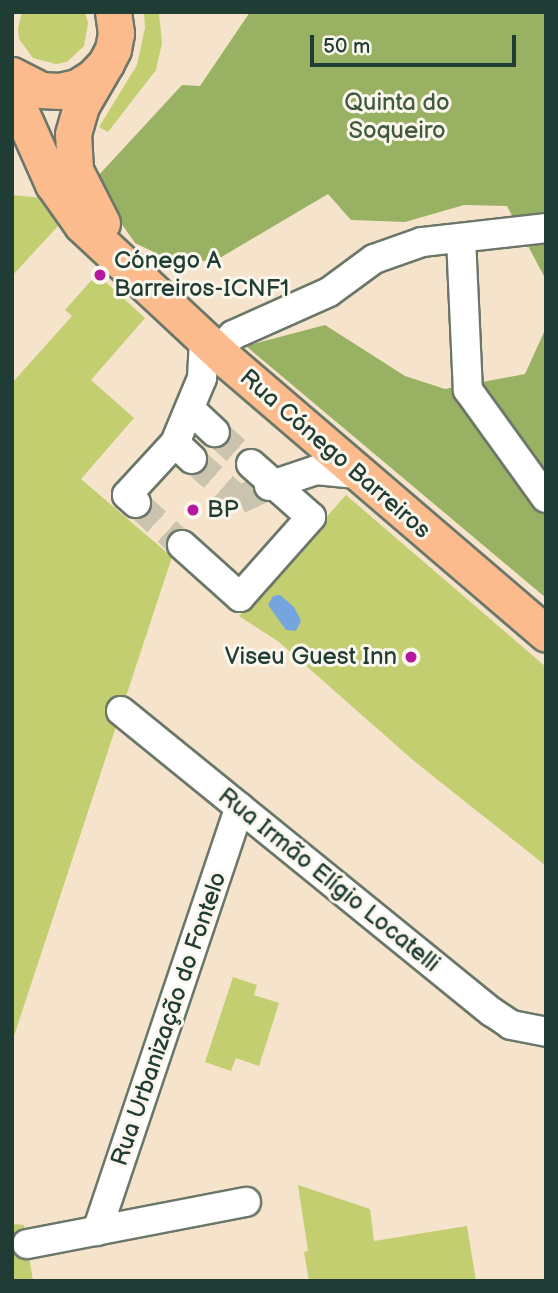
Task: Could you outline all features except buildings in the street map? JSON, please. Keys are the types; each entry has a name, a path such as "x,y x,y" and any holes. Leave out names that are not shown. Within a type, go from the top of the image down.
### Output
{"main road":[{"name":"Rua Cónego Barreiros","path":"113,12 116,33 106,64 76,119 74,158 75,170 93,208 129,268"},
{"path":"12,75 41,90 60,91 77,87 93,77 106,64"},
{"name":"Rua Cónego Barreiros","path":"12,92 53,184 82,225 210,346 546,634"}],"street":[{"path":"136,503 127,495 183,451 190,409 210,346 329,292 374,259 422,242 546,228"},
{"path":"461,238 468,390 546,498"},
{"path":"190,409 215,432"},
{"path":"183,545 240,597 311,517 271,485 251,464"},
{"path":"271,485 316,470 358,474"},
{"name":"Rua Irmão Elígio Locatelli","path":"121,711 492,1012 511,1025 546,1032"},
{"name":"Rua Urbanização do Fontelo","path":"97,1231 240,807"},
{"path":"27,1244 246,1202"}],"green space":[{"path":"22,12 85,12 88,23 84,46 67,62 56,64 33,58 19,39 18,28"},
{"path":"144,12 159,13 162,43 156,70 108,132 99,127 137,65 145,28"},
{"name":"Quinta do Soqueiro","path":"250,12 546,12 546,280 507,206 464,205 405,222 351,220 328,194 213,262 160,255 135,243 112,210 97,177 182,85 200,86"},
{"path":"12,195 43,198 58,226 12,276"},
{"path":"97,274 145,318 91,380 134,418 81,479 172,557 12,1042 12,383 72,316 65,310"},
{"path":"546,310 546,598 246,346 325,325 405,376 445,389 525,374 544,332"},
{"path":"346,495 546,667 546,866 414,761 279,642 239,616"},
{"path":"233,977 257,985 254,995 279,1003 259,1066 236,1058 231,1071 205,1062"},
{"path":"298,1185 370,1209 374,1241 467,1226 476,1281 309,1281 304,1252 308,1251"},
{"path":"12,1224 24,1225 33,1281 12,1281"}],"water":[{"path":"280,595 294,607 301,621 296,631 286,630 268,605 273,596"}],"tunnel":[{"path":"215,432 251,464"},
{"path":"192,459 239,500 269,486"},
{"path":"136,503 182,545"}],"place":[{"name":"Cónego A Barreiros-ICNF1","path":"100,275"},
{"name":"BP","path":"193,510"},
{"name":"Viseu Guest Inn","path":"411,657"}]}
